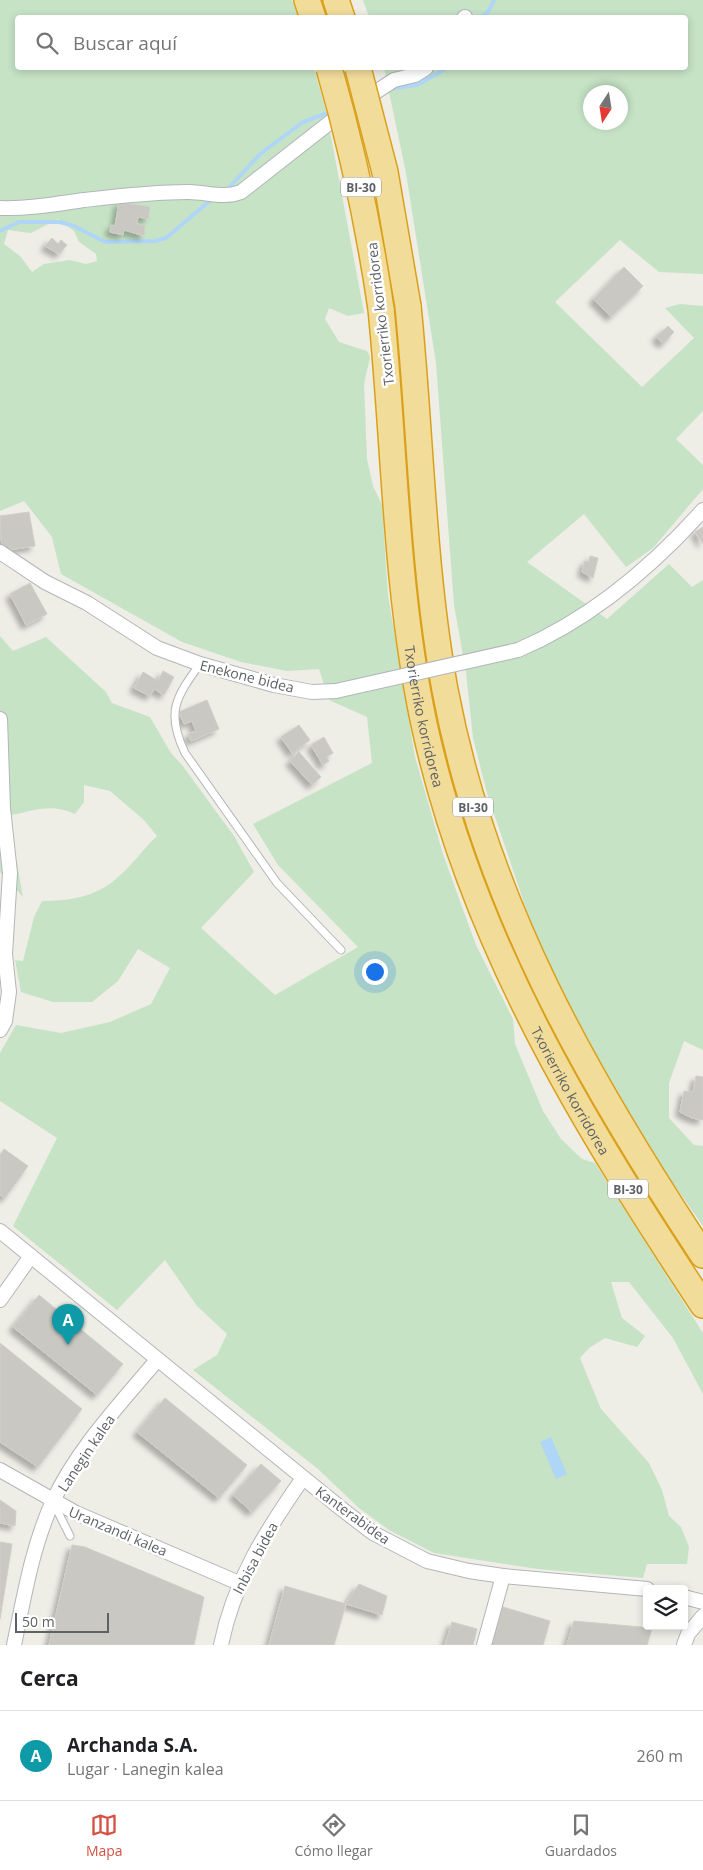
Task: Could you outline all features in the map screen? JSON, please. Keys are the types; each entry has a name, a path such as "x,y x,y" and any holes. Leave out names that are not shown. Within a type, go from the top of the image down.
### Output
{"highway":[{"path":"307,0 312,15"},
{"path":"336,0 341,15"},
{"name":"Txorierriko korridorea","path":"330,70 359,177 381,309 401,559 414,666 438,782 463,864 493,941 537,1032 595,1136 703,1305"},
{"name":"Txorierriko korridorea","path":"359,70 386,172 408,306 428,557 439,653 453,728 476,817 518,931 561,1019 619,1122 703,1256"}],"street":[{"path":"0,208 20,209 118,196 176,192 230,197 241,192 333,120 394,80 415,75 423,70"},
{"name":"Enekone bidea","path":"0,552 44,582 87,602 157,648 200,664 274,685 312,692 336,691 518,650 550,636 602,603 654,561 703,510"},
{"path":"0,719 3,808 10,873 5,954 9,992 8,1006 0,1030"},
{"name":"Kanterabidea","path":"0,1231 303,1478 374,1533 401,1549 427,1561 469,1571 503,1576 643,1589"},
{"path":"0,1300 30,1256"},
{"name":"Lanegin kalea","path":"14,1645 34,1555 53,1502 75,1464 102,1426 157,1360"},
{"name":"Uranzandi kalea","path":"0,1470 53,1502 239,1583"},
{"name":"Inbisa bidea","path":"221,1645 230,1605 239,1583 284,1504 303,1478"},
{"path":"484,1645 503,1576"},
{"path":"688,1598 703,1602"},
{"path":"684,1645 688,1634 703,1616"}],"lane":[{"path":"200,664 176,698 174,713 177,737 185,753 277,883 341,950"},
{"path":"53,1502 70,1536"}],"green space":[{"path":"0,0 292,0 297,15 15,15 15,70 315,70 327,115 364,313 348,316 329,308 325,319 339,342 367,351 370,357 364,384 367,459 373,486 382,505 388,595 415,757 443,854 476,945 513,1019 515,1044 543,1111 561,1139 582,1159 595,1163 703,1333 703,1394 673,1338 629,1282 611,1282 622,1318 645,1336 637,1347 605,1338 589,1348 580,1358 601,1409 649,1463 662,1490 669,1516 681,1527 689,1547 687,1564 647,1564 643,1578 538,1569 434,1553 389,1530 359,1508 318,1469 193,1370 217,1355 227,1334 197,1306 165,1260 117,1310 13,1226 57,1138 0,1101 0,1053 16,1025 61,1033 110,1022 151,1004 170,968 138,949 118,981 92,1002 53,1002 21,992 15,960 23,961 34,917 42,901 72,899 100,890 122,873 157,836 144,820 110,791 84,785 84,802 75,814 51,808 11,815 11,830 23,897 0,872 0,636 13,651 46,637 106,692 112,703 150,717 171,753 182,765 234,836 254,872 201,928 275,995 358,947 278,865 253,824 372,763 367,717 329,700 319,669 287,671 241,662 182,642 61,574 52,537 24,501 0,511","holes":["58,219 74,231 79,242 96,254 97,261 86,264 70,260 44,264 32,272 20,256 4,244 8,230 31,233"]},
{"path":"363,0 703,0 703,274 659,272 620,240 555,302 642,387 694,338 665,308 680,304 703,306 703,411 676,439 703,465 703,489 653,548 626,567 584,514 527,562 607,619 669,564 692,587 703,580 703,1050 684,1041 669,1083 669,1118 694,1145 703,1146 703,1226 665,1172 611,1085 537,941 487,793 473,738 466,672 454,605 436,363 406,173 384,70 688,70 688,15 368,15"}],"water":[{"path":"551,1437 567,1474 556,1479 540,1442"}],"building":[{"path":"119,202 150,207 148,219 138,217 137,224 145,226 144,236 124,230 123,235 110,232 111,225 115,226"},
{"path":"52,238 58,244 61,240 67,245 59,254 45,246"},
{"path":"624,267 643,286 611,317 593,299"},
{"path":"668,326 674,332 663,344 656,337"},
{"path":"29,512 35,546 2,551 0,516"},
{"path":"703,527 703,544 695,532"},
{"path":"590,556 598,558 593,578 582,572 585,561 589,562"},
{"path":"30,583 47,614 26,625 10,594"},
{"path":"163,671 174,677 164,695 154,689 150,696 134,688 143,672 158,681"},
{"path":"207,700 219,729 191,741 188,734 196,731 192,721 184,724 179,712"},
{"path":"299,725 310,740 292,753 281,737"},
{"path":"324,737 333,753 326,757 329,761 323,765 311,745"},
{"path":"299,752 321,777 312,785 290,761"},
{"path":"696,1076 703,1077 703,1120 692,1118 680,1112 684,1091 693,1092"},
{"path":"4,1149 28,1166 5,1198 0,1195 0,1155"},
{"path":"39,1295 123,1364 97,1395 13,1327"},
{"path":"0,1343 82,1409 38,1467 0,1442"},
{"path":"165,1398 247,1465 219,1498 137,1432"},
{"path":"261,1464 281,1481 252,1512 233,1495"},
{"path":"0,1500 16,1511 15,1526 0,1523"},
{"path":"0,1542 12,1544 0,1619"},
{"path":"72,1545 85,1547 204,1597 194,1645 49,1645"},
{"path":"359,1584 387,1596 382,1615 346,1604"},
{"path":"285,1586 346,1604 334,1645 269,1645"},
{"path":"503,1607 550,1621 543,1645 492,1645"},
{"path":"574,1621 643,1627 643,1630 651,1630 647,1645 567,1645"},
{"path":"452,1622 477,1629 473,1645 445,1645"}],"waterway":[{"path":"484,15 490,9 494,0"},
{"path":"389,89 417,85 443,70"},
{"path":"226,191 260,154 303,122 325,114"},
{"path":"0,231 19,222 60,222 74,226 105,242 155,241 166,238 212,199"}],"place":[{"name":"Archanda S.A.","path":"68,1345"}]}
